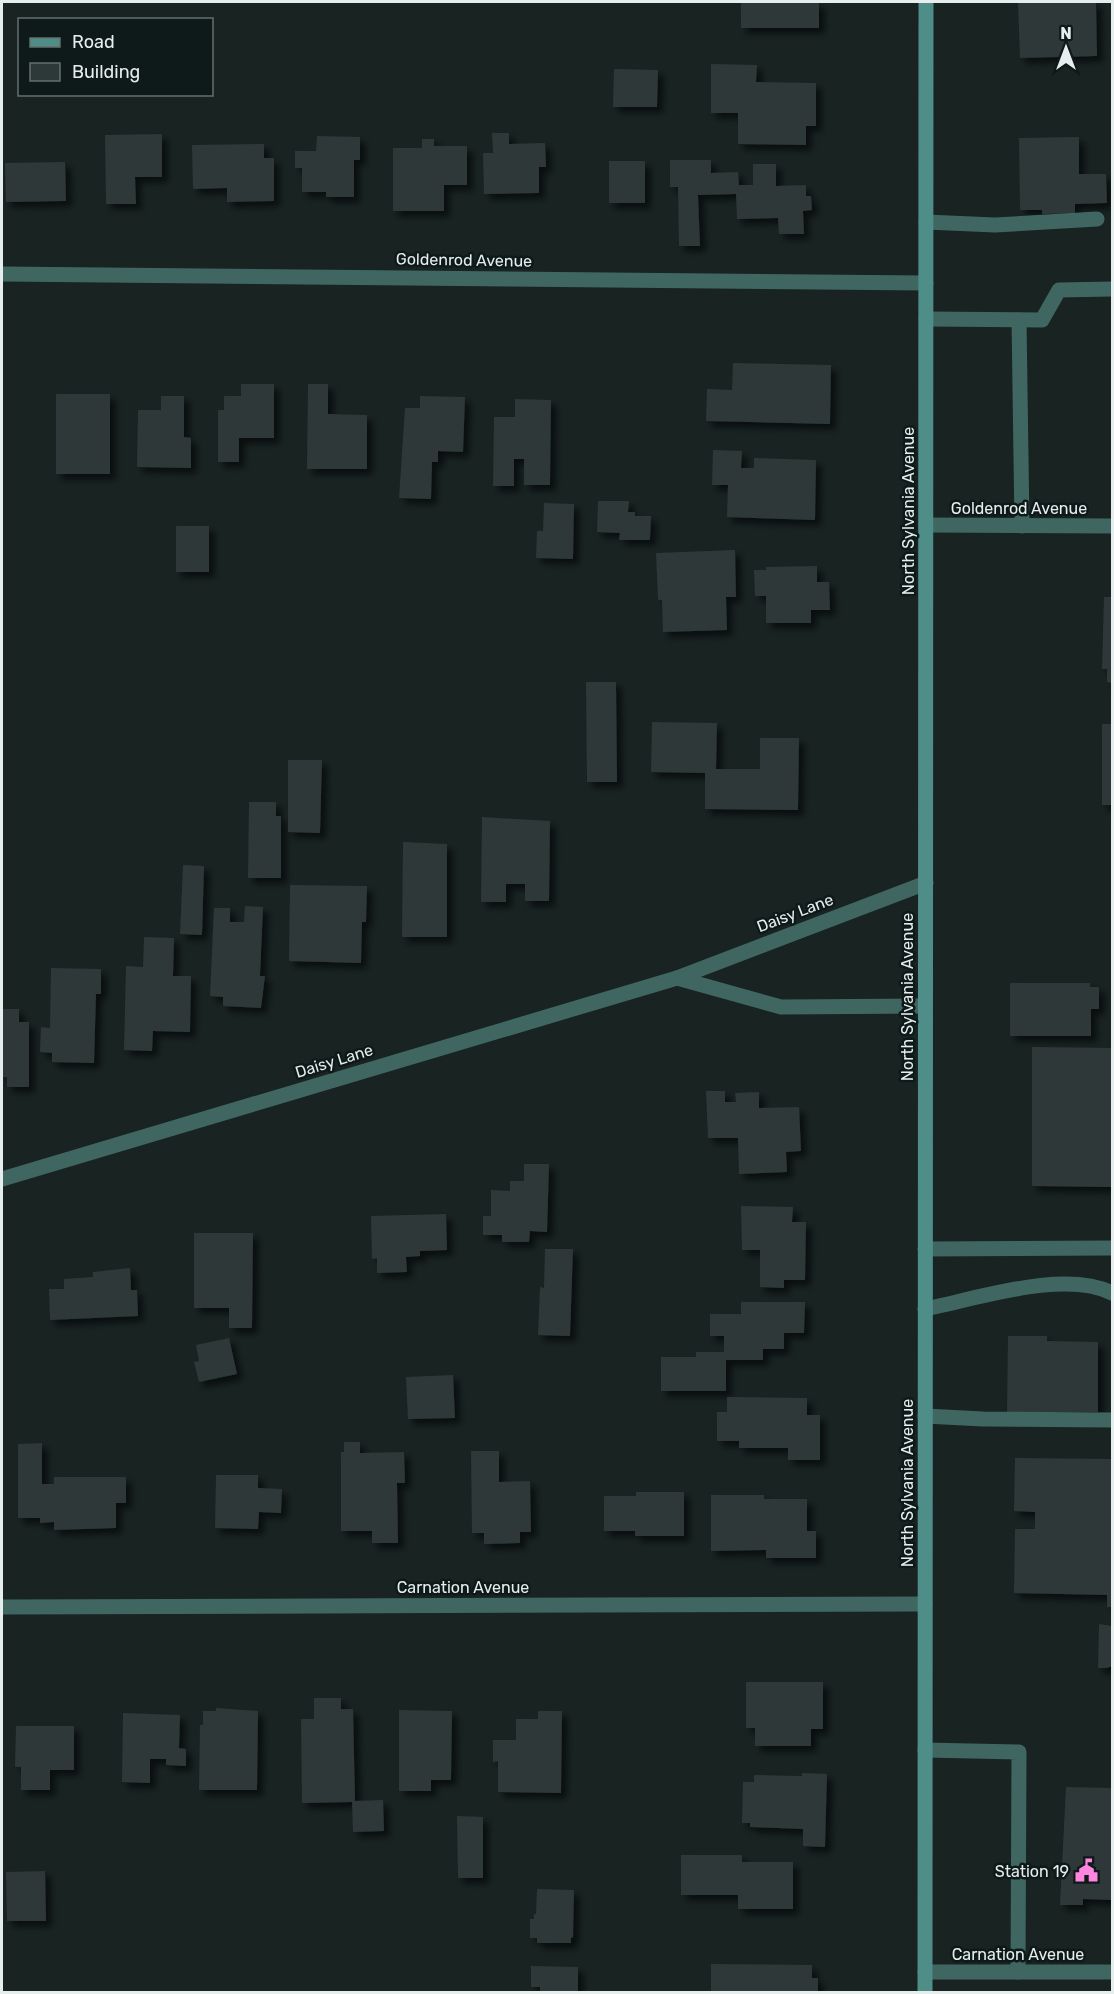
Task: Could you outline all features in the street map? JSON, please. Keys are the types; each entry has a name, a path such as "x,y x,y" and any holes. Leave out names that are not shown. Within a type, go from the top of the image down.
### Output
{"main road":[{"name":"North Sylvania Avenue","path":"925,1992 926,2"}],"street":[{"path":"926,222 995,225 1097,219"},
{"name":"Goldenrod Avenue","path":"2,274 926,283"},
{"path":"926,319 1042,320 1059,291 1113,289"},
{"path":"1019,320 1022,526"},
{"name":"Goldenrod Avenue","path":"926,525 1113,526"},
{"name":"Daisy Lane","path":"2,1179 677,978 926,883"},
{"path":"677,978 781,1007 925,1006"},
{"path":"925,1249 1113,1248"},
{"path":"925,1308 1041,1286 1082,1285 1113,1293"},
{"path":"925,1416 1113,1420"},
{"name":"Carnation Avenue","path":"2,1607 925,1604"},
{"path":"925,1750 1019,1752 1018,1972"},
{"name":"Carnation Avenue","path":"925,1972 1113,1972"}],"building":[{"path":"741,2 819,2 819,28 741,28"},
{"path":"1096,2 1097,56 1020,58 1018,3"},
{"path":"711,64 757,65 756,82 816,83 816,126 806,126 806,145 738,144 738,113 711,113"},
{"path":"614,69 658,70 657,107 613,107"},
{"path":"492,133 509,133 509,144 545,143 546,167 539,167 539,193 484,194 483,153 493,153"},
{"path":"162,134 162,177 135,177 136,204 106,204 105,135"},
{"path":"317,136 360,137 360,160 354,160 354,197 326,197 326,192 302,192 302,168 295,168 295,151 316,151"},
{"path":"1079,137 1079,174 1106,174 1107,203 1075,204 1075,213 1042,214 1042,210 1020,210 1019,138"},
{"path":"422,139 434,139 434,146 467,146 467,185 444,185 444,211 393,211 393,148 422,148"},
{"path":"264,144 264,158 274,158 274,201 227,202 227,188 193,189 192,145"},
{"path":"670,160 711,160 711,173 738,172 739,185 753,185 753,164 776,164 776,186 806,185 806,196 811,196 812,210 803,211 804,234 779,234 778,218 737,219 736,194 698,195 700,246 679,246 678,187 670,187"},
{"path":"609,161 645,161 645,203 609,203"},
{"path":"65,162 66,201 6,202 5,163"},
{"path":"733,363 831,365 830,424 706,421 707,389 732,390"},
{"path":"241,384 274,384 274,438 239,438 239,462 218,462 218,410 224,410 224,396 241,396"},
{"path":"308,384 328,384 328,414 367,415 367,469 307,469"},
{"path":"56,394 110,394 110,474 56,474"},
{"path":"161,396 184,396 184,437 191,438 191,468 137,467 138,410 161,410"},
{"path":"420,396 465,397 463,452 438,451 438,462 432,462 431,499 399,498 405,408 420,408"},
{"path":"515,399 551,400 550,485 524,485 524,459 514,459 514,486 493,486 494,417 515,417"},
{"path":"713,450 742,451 741,468 754,468 754,458 816,460 815,520 727,517 728,485 712,485"},
{"path":"598,501 629,501 628,512 635,512 635,516 651,516 650,540 619,540 620,533 597,532"},
{"path":"544,503 574,504 573,559 536,558 537,531 543,531"},
{"path":"176,526 209,526 209,572 176,572"},
{"path":"735,550 736,597 726,597 727,630 663,632 662,600 658,600 656,553"},
{"path":"817,566 817,582 829,582 830,610 811,610 811,623 766,623 766,596 755,596 754,570 766,570 766,567"},
{"path":"1104,597 1112,597 1112,683 1107,682 1107,669 1102,669"},
{"path":"586,682 616,682 617,782 587,782"},
{"path":"652,722 717,723 716,769 760,769 760,738 799,738 798,810 705,809 705,773 651,772"},
{"path":"1102,724 1112,724 1112,805 1102,805"},
{"path":"288,760 322,760 320,833 288,832"},
{"path":"249,802 276,802 276,816 281,816 281,878 248,878"},
{"path":"482,817 550,821 549,901 525,901 525,884 506,884 506,902 481,902"},
{"path":"403,842 447,844 447,937 402,937"},
{"path":"183,865 204,866 202,935 180,934"},
{"path":"290,885 367,886 366,922 362,922 361,963 289,961"},
{"path":"245,906 263,907 260,976 265,976 261,1008 223,1006 223,997 210,996 214,908 230,908 230,922 244,922"},
{"path":"144,937 174,938 173,976 191,976 190,1032 153,1031 152,1051 124,1050 126,966 143,967"},
{"path":"51,968 101,969 101,994 96,994 94,1063 52,1062 52,1053 40,1052 41,1027 50,1028"},
{"path":"1010,983 1090,983 1090,987 1099,987 1099,1009 1091,1009 1091,1036 1010,1036"},
{"path":"2,1009 19,1009 19,1022 29,1022 29,1087 7,1087 7,1077 2,1077"},
{"path":"1032,1047 1112,1048 1112,1187 1032,1186"},
{"path":"706,1091 725,1091 725,1102 736,1102 735,1093 759,1092 759,1108 799,1107 801,1151 786,1152 787,1172 739,1174 738,1138 708,1138"},
{"path":"524,1164 549,1164 547,1232 530,1231 529,1242 502,1242 502,1235 483,1235 483,1216 491,1216 491,1190 510,1191 510,1181 524,1181"},
{"path":"741,1206 793,1207 792,1222 806,1222 805,1280 784,1280 784,1288 760,1287 760,1250 742,1250"},
{"path":"446,1214 447,1250 420,1251 420,1256 406,1257 407,1272 377,1273 377,1258 372,1259 371,1216"},
{"path":"194,1233 253,1233 252,1328 229,1328 229,1308 194,1308"},
{"path":"545,1249 573,1249 570,1336 538,1335 540,1287 544,1288"},
{"path":"130,1268 131,1290 137,1290 138,1316 50,1320 49,1289 64,1289 64,1279 93,1277 93,1272"},
{"path":"741,1302 805,1302 804,1333 784,1333 784,1349 763,1349 763,1360 726,1360 726,1391 661,1391 661,1357 696,1357 696,1352 724,1352 724,1336 710,1336 710,1314 741,1314"},
{"path":"1008,1336 1047,1336 1047,1341 1098,1342 1098,1412 1007,1412"},
{"path":"229,1338 237,1374 199,1382 194,1362 199,1361 196,1345"},
{"path":"453,1375 455,1418 408,1419 406,1377"},
{"path":"727,1397 807,1398 807,1415 820,1415 820,1460 788,1460 788,1448 739,1448 739,1441 717,1441 717,1412 727,1412"},
{"path":"344,1442 360,1442 360,1453 404,1452 405,1483 397,1483 398,1543 372,1543 372,1531 341,1531 341,1452 344,1452"},
{"path":"42,1443 42,1484 54,1484 54,1477 126,1477 126,1503 116,1503 116,1528 54,1530 54,1522 40,1523 40,1518 18,1518 18,1444"},
{"path":"471,1451 499,1451 499,1482 530,1481 531,1532 520,1532 520,1543 484,1544 484,1533 472,1533"},
{"path":"1015,1458 1112,1459 1112,1607 1107,1607 1107,1595 1014,1593 1015,1529 1035,1529 1035,1512 1014,1511"},
{"path":"216,1475 258,1475 258,1488 282,1489 281,1513 259,1512 258,1529 215,1528"},
{"path":"636,1492 684,1492 684,1536 635,1536 635,1531 604,1531 604,1496 636,1496"},
{"path":"711,1495 764,1495 764,1499 807,1499 807,1531 816,1531 816,1558 766,1558 766,1550 711,1551"},
{"path":"1099,1624 1112,1626 1112,1666 1107,1668 1098,1668"},
{"path":"746,1682 823,1682 823,1729 811,1729 811,1746 755,1746 755,1728 746,1728"},
{"path":"314,1698 341,1698 341,1709 353,1709 355,1801 383,1800 384,1831 353,1832 352,1802 302,1803 301,1719 314,1719"},
{"path":"216,1708 258,1711 257,1790 199,1790 200,1725 203,1725 203,1711 216,1711"},
{"path":"399,1710 452,1711 451,1780 431,1780 431,1791 399,1791"},
{"path":"538,1711 562,1711 561,1793 498,1792 498,1761 493,1762 493,1740 516,1740 516,1719 538,1719"},
{"path":"123,1713 180,1715 179,1748 186,1749 186,1766 166,1765 166,1759 150,1759 150,1783 122,1782"},
{"path":"16,1726 74,1726 74,1770 50,1770 50,1790 21,1790 21,1767 15,1767"},
{"path":"802,1773 827,1774 825,1847 803,1846 803,1829 750,1827 750,1823 742,1823 743,1782 754,1782 754,1775 802,1776"},
{"name":"Station 19","path":"1066,1787 1112,1788 1112,1900 1083,1899 1083,1905 1060,1905"},
{"path":"457,1816 483,1817 483,1878 458,1878"},
{"path":"681,1855 742,1855 742,1862 793,1862 793,1909 738,1909 738,1895 681,1895"},
{"path":"45,1871 46,1921 7,1921 6,1872"},
{"path":"537,1889 574,1890 571,1943 537,1943 537,1938 530,1938 530,1919 534,1919 534,1914 536,1914"},
{"path":"711,1964 812,1965 812,1978 818,1978 818,1992 711,1992"},
{"path":"531,1966 578,1967 578,1992 540,1992 540,1987 531,1987"}],"place":[{"name":"Station 19","path":"1087,1871"}]}
